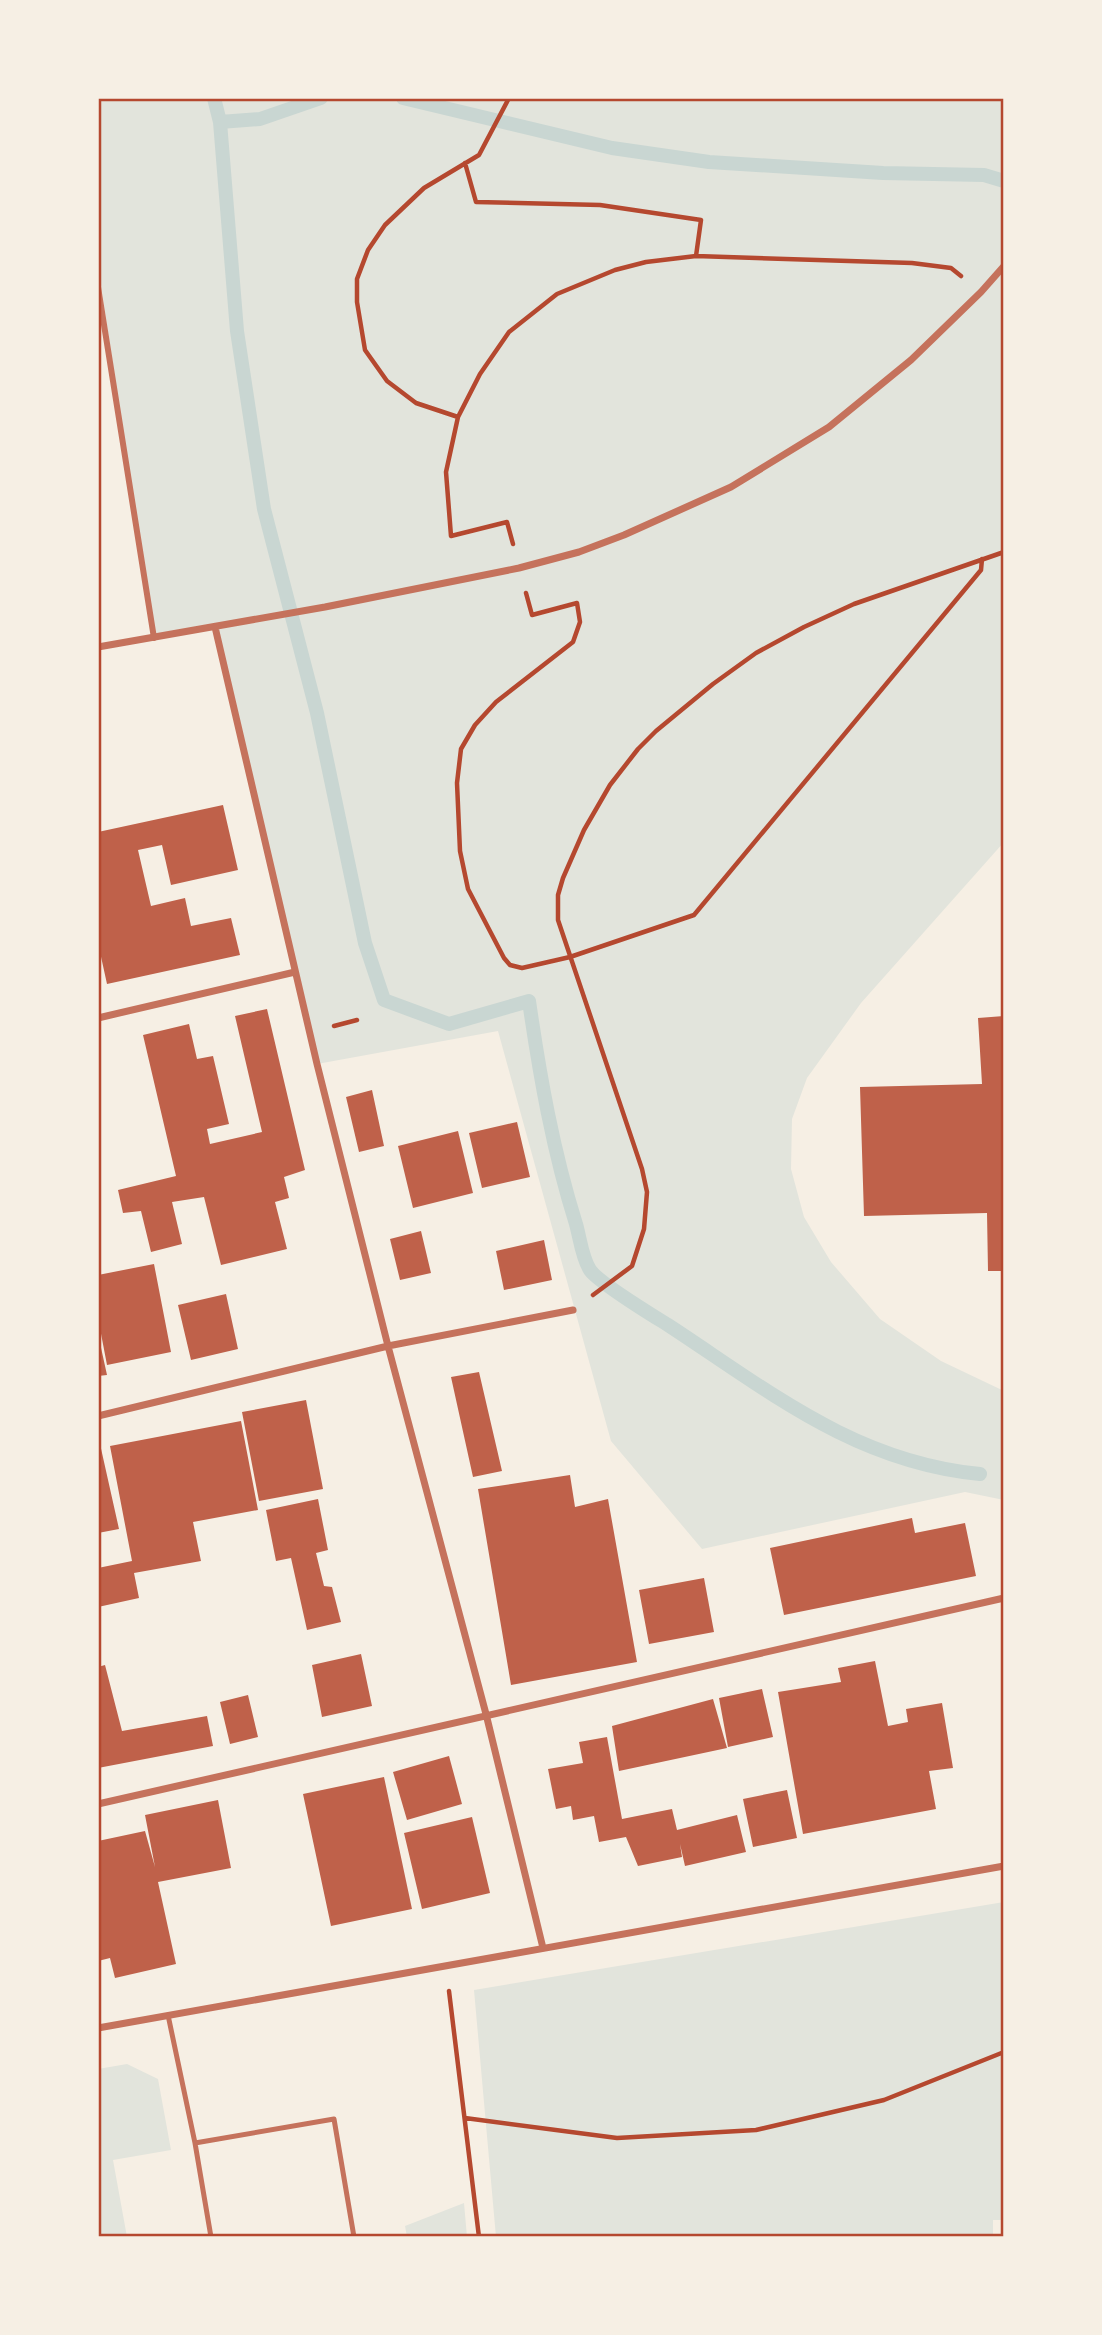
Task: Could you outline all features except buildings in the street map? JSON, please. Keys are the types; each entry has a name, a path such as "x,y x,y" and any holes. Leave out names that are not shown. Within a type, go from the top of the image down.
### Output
{"street":[{"path":"98,648 326,607 519,568 579,552 624,536 731,487 829,427 911,360 1004,266"},
{"path":"98,287 154,638"},
{"path":"215,627 295,972 388,1346 486,1714 543,1948"},
{"path":"98,1018 295,972"},
{"path":"98,1416 388,1346 573,1310"},
{"path":"98,1804 1004,1598"},
{"path":"98,2028 1004,1866"}],"lane":[{"path":"168,2015 195,2143 211,2237"},
{"path":"195,2143 334,2119 354,2237"}],"path":[{"path":"458,417 416,403 387,381 365,350 357,303 357,279 368,250 385,225 424,188 479,155 509,98"},
{"path":"465,162 476,202 600,205 701,220 696,256"},
{"path":"981,292 951,268 912,263 696,256 646,262 615,270 556,294 509,332 480,374 458,417 446,472 452,536 507,522 532,615 578,603 580,621 573,642 496,702 475,725 461,749 457,783 460,851 468,889 510,965 522,968 570,957 694,915 981,570 982,559"},
{"path":"573,1310 632,1266 644,1229 646,1192 642,1169 558,920 556,907 563,878 584,830 610,785 656,731 756,653 854,604 1003,550"},
{"path":"446,1966 479,2237"},
{"path":"465,2118 617,2138 756,2130 884,2100 1004,2052"}],"shaded area":[{"path":"98,98 1004,98 1004,842 861,1003 807,1078 792,1119 791,1169 804,1217 831,1262 880,1319 941,1361 1004,1391 1004,1500 965,1492 702,1549 611,1441 498,1031 317,1064 215,628 154,638 98,265"},
{"path":"1004,1902 1004,2220 993,2220 993,2237 496,2237 474,1990"},
{"path":"127,2064 158,2079 171,2150 113,2160 127,2237 98,2237 98,2069"},
{"path":"464,2203 467,2237 407,2237 405,2226"}],"waterway":[{"path":"214,98 220,122 260,119 321,98"},
{"path":"403,98 612,148 709,162 883,173 984,175 1004,181"},
{"path":"220,122 237,331 264,509 317,713 365,943 384,1000 449,1024 529,1001 560,1169 585,1260 595,1276 626,1299 815,1420 893,1455 935,1467 980,1474"}]}
